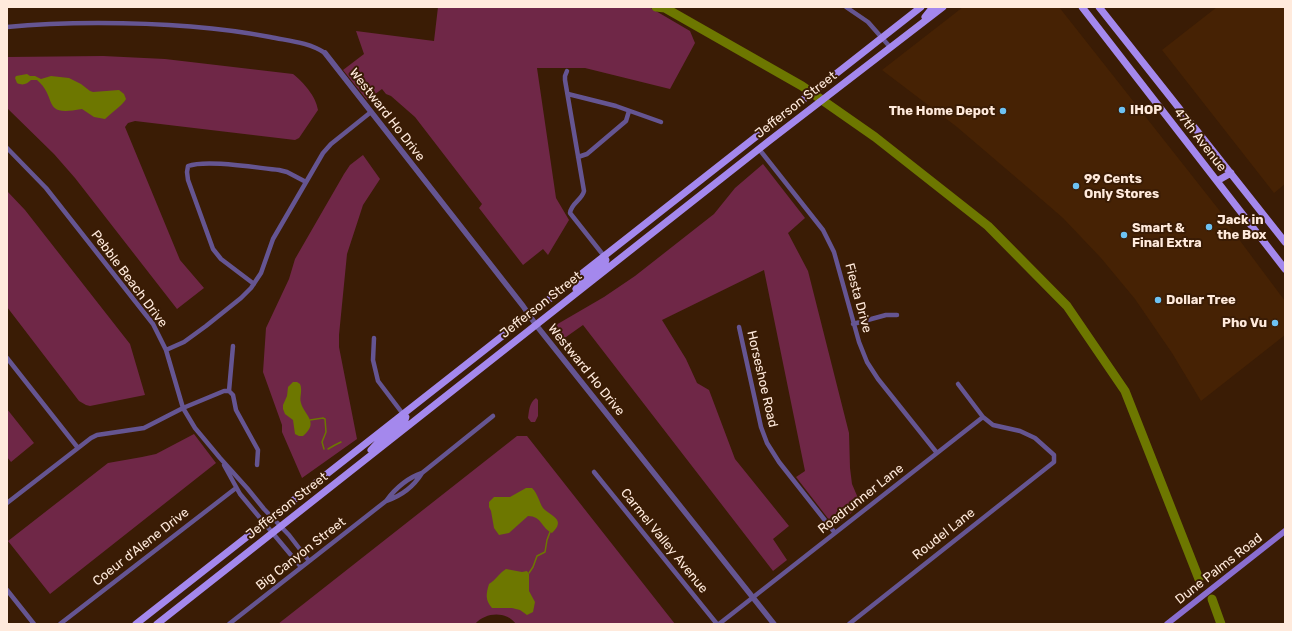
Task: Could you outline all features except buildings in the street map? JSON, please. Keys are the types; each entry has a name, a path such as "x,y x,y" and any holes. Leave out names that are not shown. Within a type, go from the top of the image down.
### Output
{"main road":[{"name":"Jefferson Street","path":"136,624 921,7"},
{"path":"918,25 933,7"},
{"name":"Jefferson Street","path":"157,624 769,141 943,7"},
{"name":"47th Avenue","path":"1082,7 1285,269"},
{"name":"47th Avenue","path":"1099,7 1285,242"},
{"path":"1217,182 1231,173"},
{"path":"569,299 583,280 605,262 606,260 604,256"},
{"path":"358,465 381,439 405,420 406,417 403,414"},
{"name":"Dune Palms Road","path":"1168,623 1285,531"}],"street":[{"path":"846,7 861,16 890,47"},
{"path":"7,27 89,23 141,23 188,26 237,31 298,43 315,47 324,53"},
{"name":"Westward Ho Drive","path":"324,53 536,325 774,624"},
{"path":"567,71 565,76 584,191 582,196 571,208 570,213 604,256"},
{"path":"568,94 629,111 661,122"},
{"path":"578,157 587,154 626,121 629,111"},
{"path":"166,350 184,342 206,326 241,298 254,284 261,273 273,239 323,153 331,144 371,112"},
{"name":"Pebble Beach Drive","path":"7,148 46,188 153,324 166,350 183,408 195,428 220,458"},
{"name":"Fiesta Drive","path":"760,149 822,230 834,252 853,324 867,362 878,379 937,453"},
{"path":"254,284 221,259 213,249 188,180 186,172 188,166 199,164 279,170 287,172 306,182"},
{"path":"853,324 886,315 897,315"},
{"name":"Horseshoe Road","path":"739,327 761,427 767,443 779,462 835,533"},
{"path":"374,338 373,360 378,381 403,414"},
{"path":"233,346 229,391 233,395 236,410 258,450 257,465"},
{"path":"7,358 78,448"},
{"path":"958,384 983,417"},
{"path":"7,504 78,448 97,435 104,432 144,428 183,408 224,391 229,391"},
{"name":"Big Canyon Street","path":"229,624 386,501 393,492 414,476 422,473 493,416"},
{"name":"Roadrunner Lane","path":"718,624 983,417"},
{"name":"Roudel Lane","path":"849,624 1054,462 1054,455 1035,438 1020,431 993,425 983,417"},
{"path":"220,458 240,494 301,567"},
{"path":"220,458 309,561"},
{"name":"Carmel Valley Avenue","path":"594,472 718,624"},
{"name":"Coeur d'Alene Drive","path":"60,624 236,488"},
{"path":"7,590 34,624"}],"shaded area":[{"path":"438,7 649,7 690,31 695,43 670,89 585,68 537,68 556,198 569,220 548,255 543,249 523,265 479,208 482,204 415,117 391,96 386,94 382,89 367,100 343,70 364,54 356,31 434,41"},
{"path":"963,7 1059,7 1227,220 1229,226 1285,301 1285,335 1201,401 1172,353 1135,299 1101,258 1063,218 957,127 882,70"},
{"path":"1217,7 1285,7 1285,184 1274,193 1162,50"},
{"path":"103,56 165,59 293,74 308,90 317,105 318,110 299,138 295,140 135,121 128,123 125,127 180,260 204,288 177,309 75,178 54,154 7,108 8,57"},
{"path":"27,74 41,79 51,76 69,78 93,92 119,90 124,94 126,99 105,119 94,117 82,109 60,111 52,105 44,87 37,80 31,80 23,84 17,83 15,78 16,76"},
{"path":"363,155 380,179 363,205 347,254 339,335 339,347 357,439 302,478 282,432 282,425 263,372 266,328 289,279 295,259 344,174 350,165"},
{"path":"763,164 805,218 788,233 808,271 849,433 852,484 861,505 839,523 830,521 796,477 805,471 764,270 662,320 686,359 697,383 709,390 735,459 789,526 773,539 787,560 773,571 583,325 559,342 549,329 604,297 635,276 714,214 735,188"},
{"path":"7,191 25,210 130,344 145,395 90,406 79,401 7,307"},
{"path":"293,382 300,384 301,403 311,423 308,431 303,436 295,434 293,420 285,414 283,409 288,387"},
{"path":"536,398 538,400 538,416 535,422 531,422 528,418 529,410 532,402"},
{"path":"7,409 34,443 11,462 7,457"},
{"path":"194,434 216,463 50,594 8,541 108,463 156,454"},
{"path":"517,436 527,436 675,624 516,624 512,620 502,615 490,615 475,624 278,624"},
{"path":"526,488 532,488 543,508 556,518 558,524 556,528 552,533 548,531 539,520 528,516 509,533 499,535 494,528 489,502 494,497 510,497"},
{"path":"506,569 522,572 527,571 529,574 529,591 535,602 533,612 527,615 520,610 512,608 492,608 488,602 487,591 489,584"}],"waterway":[{"path":"656,7 665,8 802,86 875,137 988,226 1067,306 1125,391 1199,579"},
{"path":"310,420 325,419 326,432 322,442 324,449"},
{"path":"328,449 341,442"},
{"path":"529,573 537,556 545,552 550,532"},
{"path":"1212,599 1221,624"}],"place":[{"name":"IHOP","path":"1122,110"},
{"name":"The Home Depot","path":"1003,111"},
{"name":"99 Cents Only Stores","path":"1076,186"},
{"name":"Jack in the Box","path":"1209,227"},
{"name":"Smart & Final Extra","path":"1124,235"},
{"name":"Dollar Tree","path":"1158,300"},
{"name":"Pho Vu","path":"1275,323"}]}
